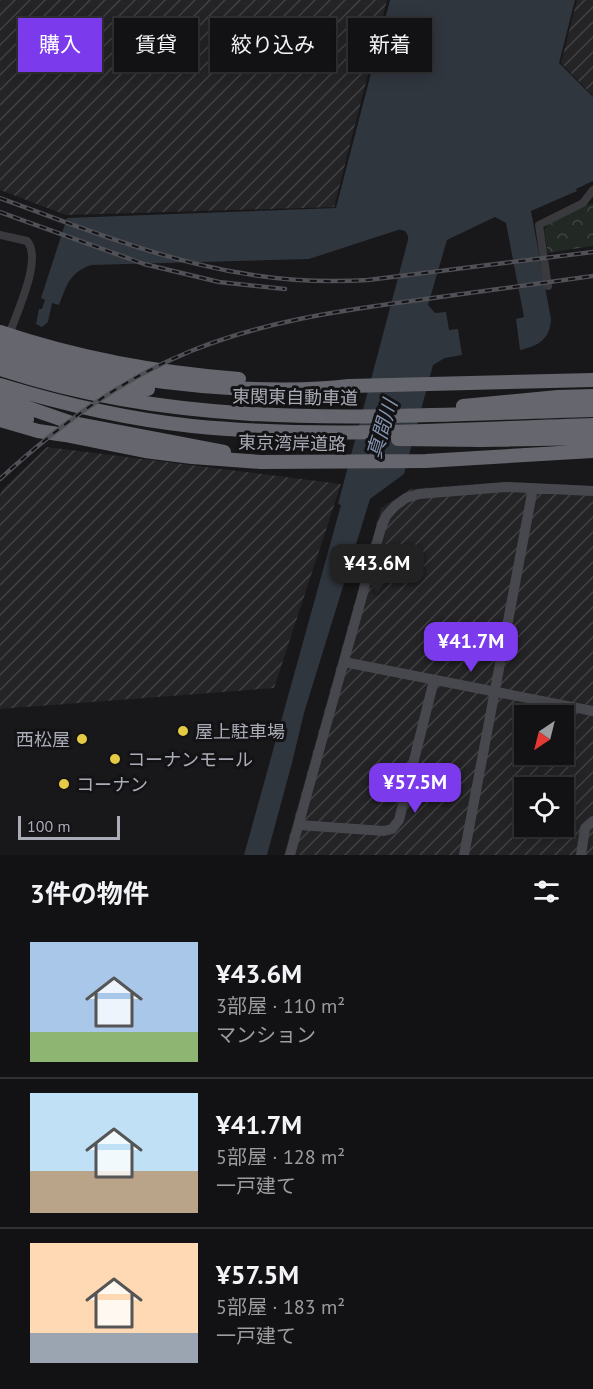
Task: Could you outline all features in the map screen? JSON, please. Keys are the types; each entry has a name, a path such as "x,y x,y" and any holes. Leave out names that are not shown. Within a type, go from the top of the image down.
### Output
{"highway":[{"path":"3,338 162,371 306,386"},
{"path":"3,338 54,361 121,376 161,382 238,388"},
{"path":"0,359 67,376 130,387 198,392 238,388 593,380"},
{"name":"東関東自動車道","path":"0,369 71,390 141,404 217,413 372,417 593,410"},
{"path":"545,381 593,375"},
{"name":"東関東自動車道","path":"0,385 67,404 139,419 216,428 303,432 593,425"},
{"path":"372,417 506,402 593,396"},
{"path":"0,398 72,423 214,450 261,462"},
{"name":"東京湾岸道路","path":"0,409 40,423 65,435"},
{"name":"東京湾岸道路","path":"0,420 38,431 164,454 261,462 426,461 593,451"},
{"path":"303,432 339,436 435,440 593,438"},
{"path":"426,461 593,460"}],"street":[{"path":"548,286 539,225 583,203 590,197 593,190"},
{"path":"0,235 27,241 33,254 31,272 3,338"},
{"path":"290,855 386,516 406,498 419,494 506,488 593,491"},
{"path":"464,855 532,488"},
{"path":"344,662 593,711"},
{"path":"299,825 384,831 395,826 399,820 434,680"},
{"path":"581,855 585,828 593,821"}],"shaded area":[{"path":"0,0 387,0 382,18 348,18 348,72 369,72 334,207 66,215 0,190"},
{"path":"577,0 593,0 593,96 561,63"},
{"path":"47,447 341,484 274,688 0,709 0,495 2,490"},
{"path":"506,482 593,486 593,855 284,855 381,508 411,489"}],"green space":[{"path":"593,203 593,246 548,253 544,230 548,225 566,214"}],"water":[{"name":"真間川","path":"390,0 575,0 559,63 593,97 593,181 576,189 577,191 531,211 551,319 546,337 538,344 520,350 516,319 524,317 506,223 495,217 447,240 428,305 435,313 446,312 449,330 458,329 462,355 445,358 433,365 404,474 370,499 304,713 267,855 244,855 341,505 338,504 408,235 398,230 309,259 91,265 73,276 59,305 52,303 48,322 42,327 36,324 39,309 42,309 45,300 41,298 67,218 336,208 371,72 432,72 432,18 385,18"}],"railway":[{"path":"0,198 136,247 180,260 270,277 318,281 368,280 593,252"},
{"path":"0,212 144,264 219,282 285,289"},
{"path":"0,479 66,423 90,406 164,363 217,341 269,326 323,315 593,276"}],"place":[{"name":"屋上駐車場","path":"183,731"},
{"name":"西松屋","path":"82,739"},
{"name":"コーナンモール","path":"115,759"},
{"name":"コーナン","path":"64,784"}]}
